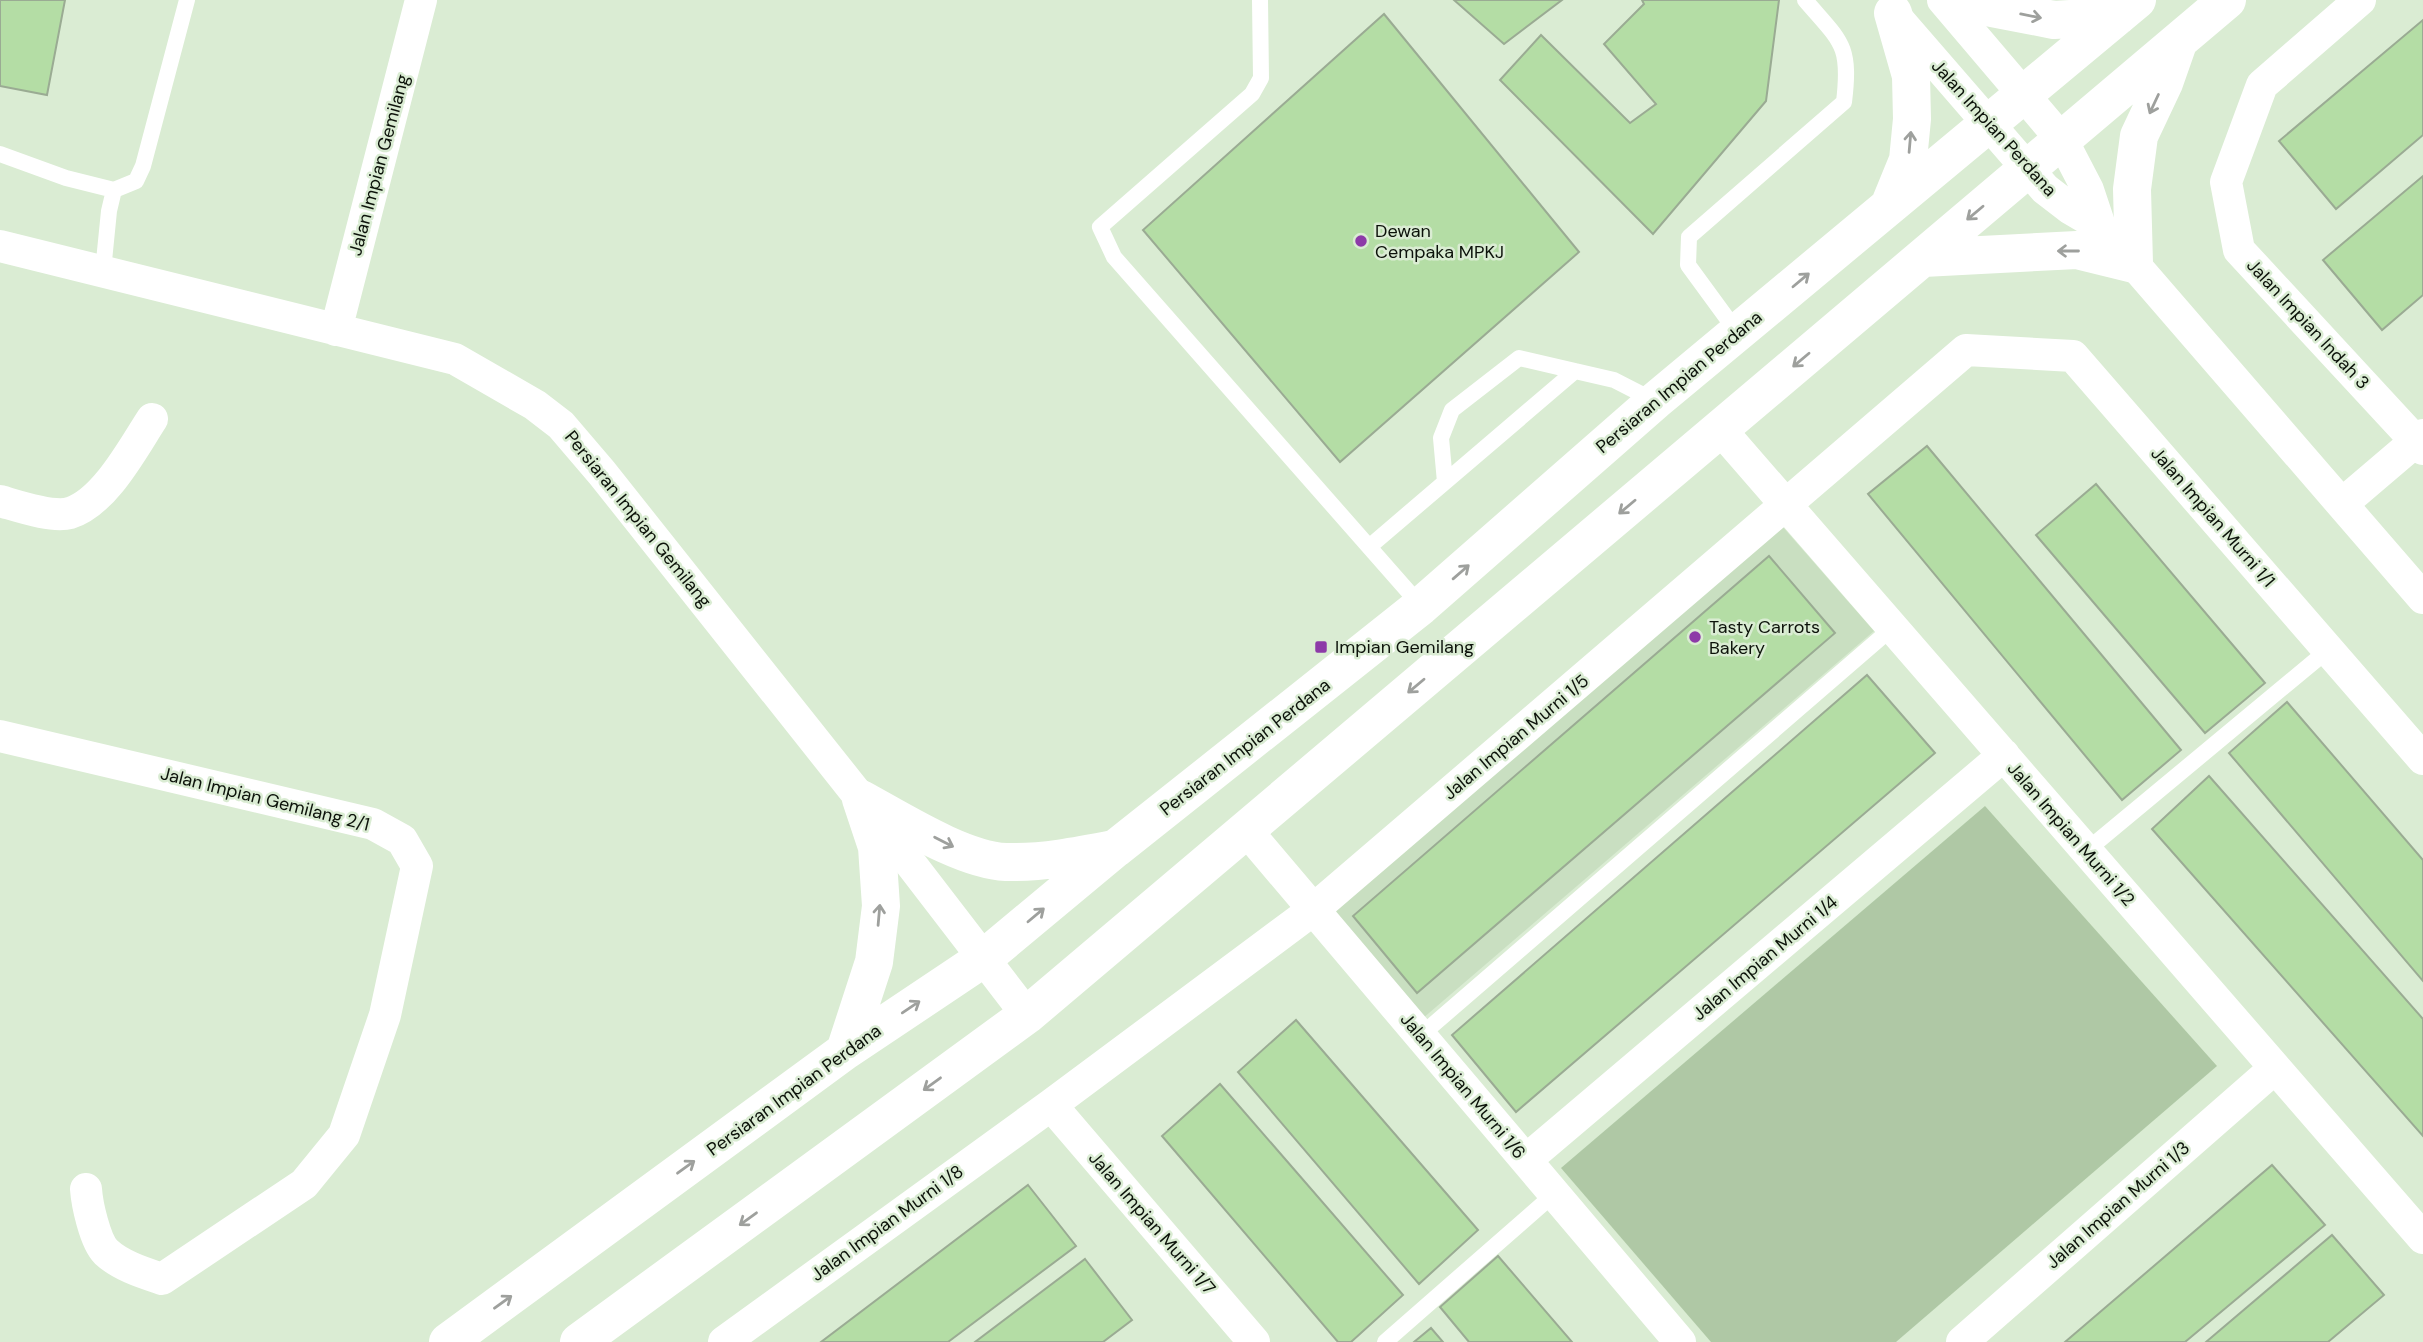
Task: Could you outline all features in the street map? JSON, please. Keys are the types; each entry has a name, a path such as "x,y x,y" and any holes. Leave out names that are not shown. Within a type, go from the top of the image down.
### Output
{"street":[{"name":"Jalan Impian Gemilang","path":"336,330 421,0"},
{"name":"Jalan Impian Perdana","path":"1943,0 2062,140 2083,179 2100,226"},
{"path":"1965,0 2054,20 2127,8"},
{"path":"579,1342 1027,1015 2227,0"},
{"name":"Jalan Impian Indah 3","path":"2360,0 2262,85 2226,182 2239,250 2421,442"},
{"name":"Jalan Impian Perdana","path":"1887,7 2045,189 2100,226"},
{"path":"1887,7 1911,76 1912,119 1908,160 1889,206"},
{"name":"Persiaran Impian Perdana","path":"447,1342 845,1051 984,958 1115,849 1421,606 1655,401 2127,8"},
{"path":"2134,264 2132,189 2139,136 2164,83 2179,41"},
{"path":"2100,226 2423,598"},
{"name":"Persiaran Impian Gemilang","path":"0,246 455,359 535,405 561,425 733,635 1027,1015"},
{"path":"1923,258 2077,250 2134,264"},
{"name":"Jalan Impian Murni 1/5","path":"1051,1105 1313,910 1966,350"},
{"name":"Jalan Impian Murni 1/1","path":"1966,350 2073,356 2423,760"},
{"path":"0,502 45,512 70,513 102,493 152,419"},
{"name":"Jalan Impian Murni 1/2","path":"1720,429 2423,1238"},
{"path":"2342,504 2421,442"},
{"name":"Jalan Impian Gemilang 2/1","path":"0,736 373,824 402,840 417,866 385,1015 344,1135 304,1184 162,1279 135,1269 105,1251 87,1210 86,1189"},
{"name":"Jalan Impian Murni 1/4","path":"1526,1160 2004,755"},
{"path":"861,799 960,851 1003,862 1051,861 1115,849"},
{"path":"845,1051 874,962 881,906 877,848 861,799"},
{"name":"Jalan Impian Murni 1/6","path":"1246,830 1680,1342"},
{"name":"Jalan Impian Murni 1/3","path":"1962,1342 2275,1068"},
{"name":"Jalan Impian Murni 1/7","path":"1051,1105 1244,1339"},
{"name":"Jalan Impian Murni 1/8","path":"724,1342 1051,1105"}],"lane":[{"path":"0,154 66,178 114,190 136,181 143,166 187,0"},
{"path":"1260,0 1261,78 1252,94 1100,227 1114,257 1421,606"},
{"path":"1737,332 1688,265 1689,237 1844,102 1848,70 1842,43 1805,0"},
{"path":"103,271 109,211 114,190"},
{"path":"1445,482 1441,438 1452,410 1519,358 1614,380 1655,401"},
{"path":"1369,547 1575,370"},
{"path":"1420,1036 1892,628"},
{"path":"2087,851 2328,650"},
{"path":"1385,1342 1554,1194"}],"shaded area":[{"path":"1782,526 1874,631 1422,1019 1332,911"},
{"path":"1985,806 2217,1066 1896,1342 1711,1342 1561,1168"}],"building":[{"path":"0,0 65,0 47,95 0,86"},
{"path":"1454,0 1562,0 1504,44"},
{"path":"1642,0 1779,0 1766,101 1653,234 1500,80 1541,35 1630,123 1656,104 1604,44 1644,4"},
{"name":"Dewan Cempaka MPKJ","path":"1384,14 1579,252 1340,462 1143,230"},
{"path":"2423,20 2423,135 2336,209 2279,141"},
{"path":"2423,176 2423,295 2382,330 2323,260"},
{"path":"1927,446 2181,750 2122,800 1868,494"},
{"path":"2096,484 2265,683 2205,733 2036,535"},
{"path":"1769,556 1835,633 1417,993 1353,916"},
{"path":"1867,675 1935,753 1516,1112 1452,1035"},
{"path":"2287,702 2423,860 2423,981 2229,753"},
{"path":"2209,776 2423,1019 2423,1136 2152,829"},
{"path":"1296,1020 1478,1230 1419,1284 1238,1072"},
{"path":"1220,1084 1403,1295 1351,1342 1338,1342 1162,1136"},
{"path":"2272,1165 2325,1225 2185,1342 2065,1342"},
{"path":"1028,1185 1076,1246 948,1342 821,1342"},
{"path":"2332,1235 2384,1295 2328,1342 2206,1342"},
{"path":"1498,1256 1572,1342 1469,1342 1440,1307"},
{"path":"1085,1259 1132,1320 1103,1342 975,1342"},
{"path":"1431,1328 1443,1342 1414,1342"}],"place":[{"name":"Dewan Cempaka MPKJ","path":"1361,241"},
{"name":"Tasty Carrots Bakery","path":"1695,637"},
{"name":"Impian Gemilang","path":"1321,647"}]}
